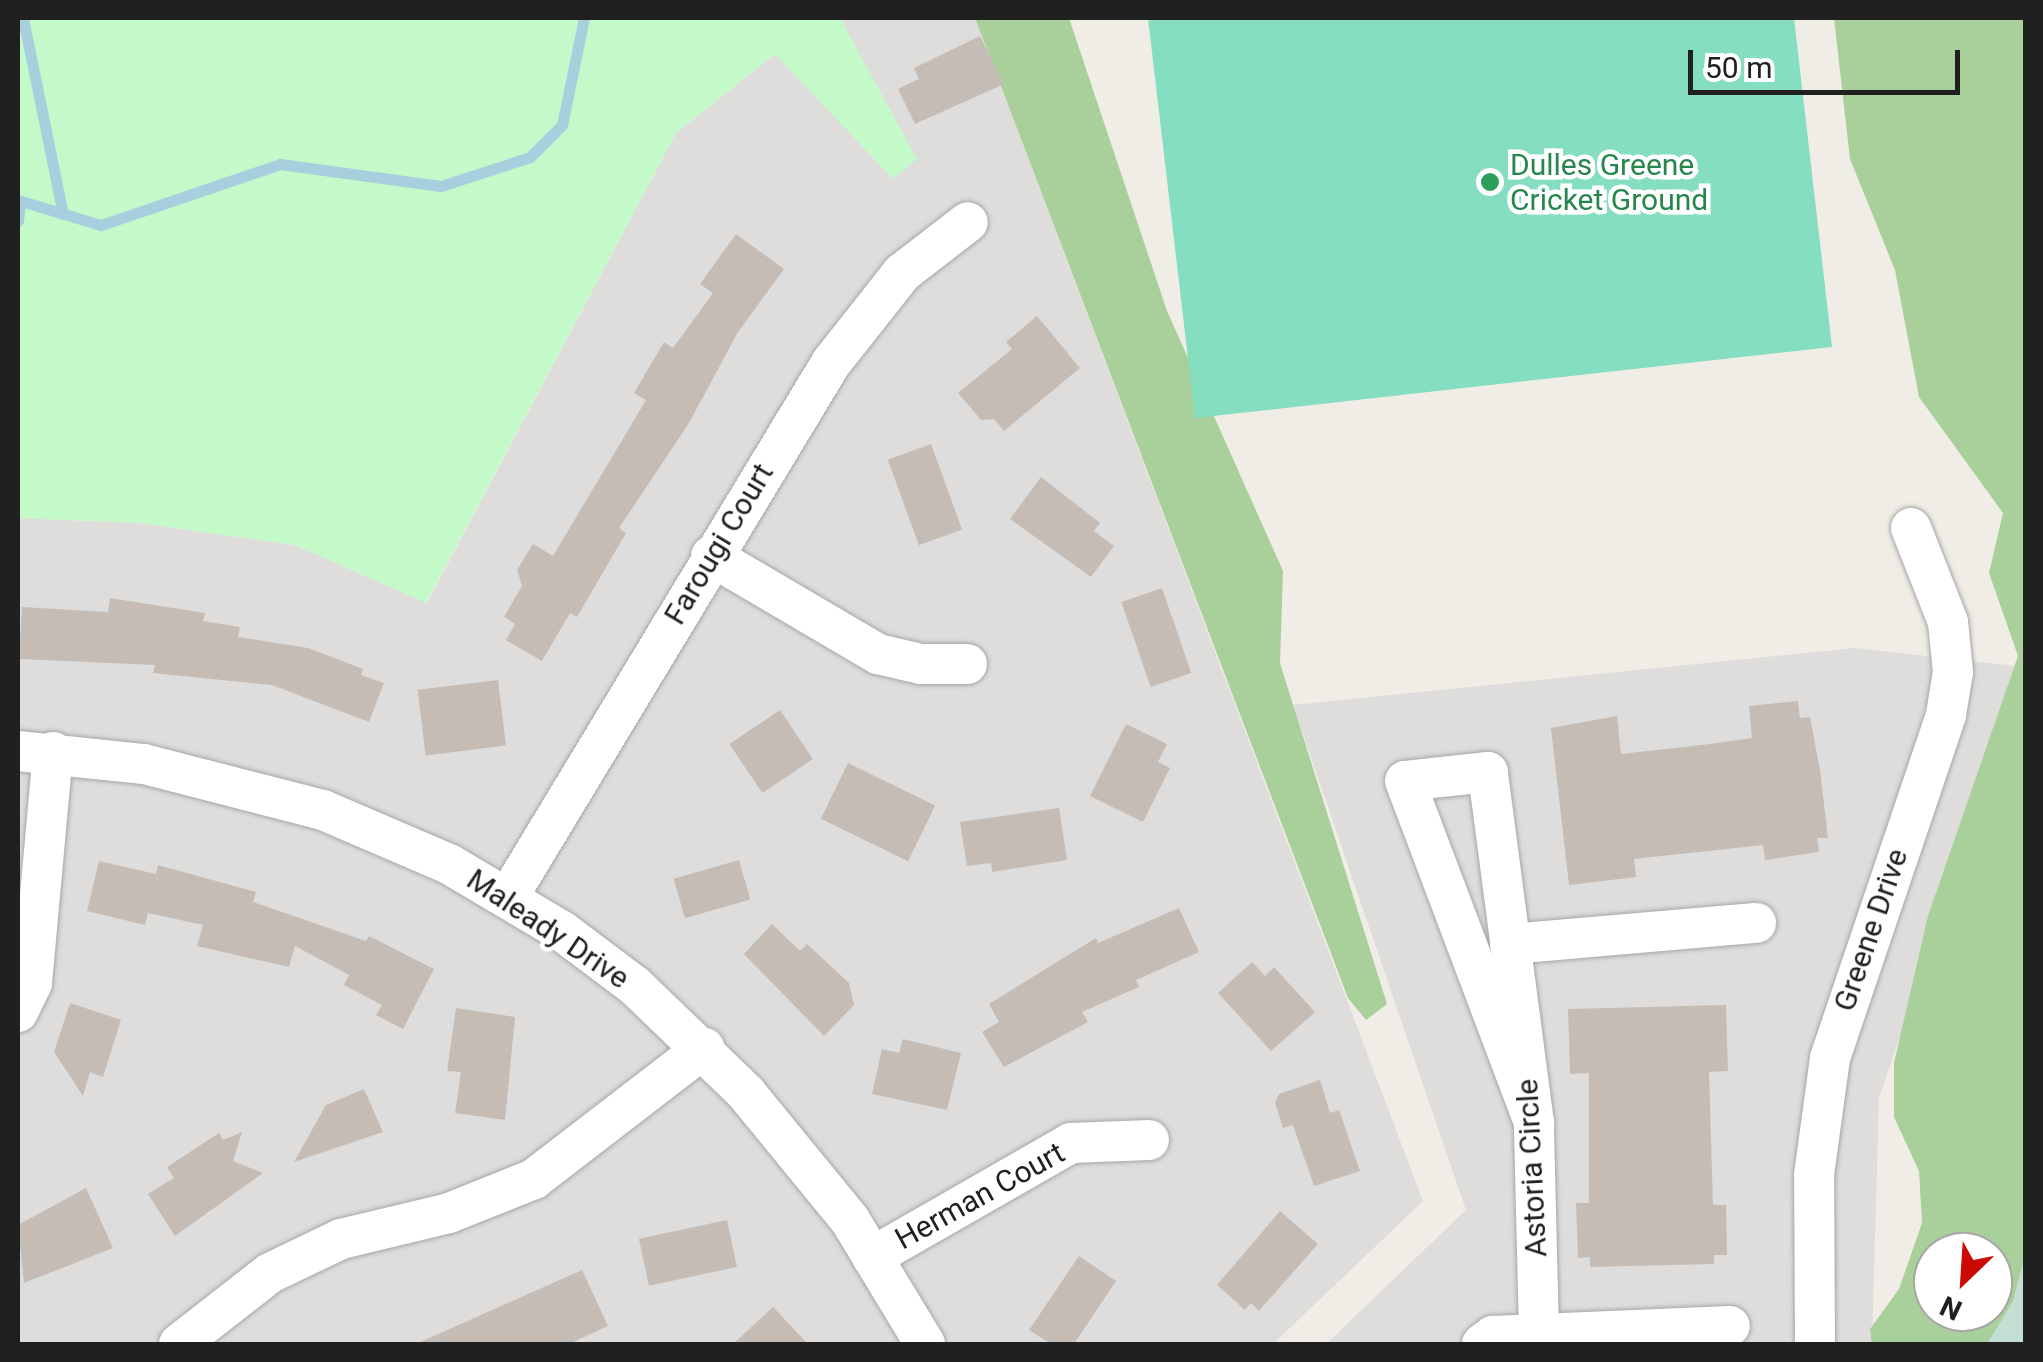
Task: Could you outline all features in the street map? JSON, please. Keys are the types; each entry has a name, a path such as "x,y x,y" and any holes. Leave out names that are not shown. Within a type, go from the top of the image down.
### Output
{"street":[{"name":"Farougi Court","path":"508,897 711,556 864,318 902,274 968,222"},
{"name":"Greene Drive","path":"1815,1344 1814,1175 1830,1058 1946,715 1952,672 1948,622 1911,528"},
{"path":"711,556 878,654 921,664 967,664"},
{"path":"18,1012 32,982 36,751"},
{"name":"Maleady Drive","path":"36,751 234,782 323,810 508,897 635,986 704,1048 850,1220 925,1344"},
{"name":"Astoria Circle","path":"1534,1123 1405,782 1488,772 1534,1123 1539,1334"},
{"path":"1510,944 1756,923"},
{"path":"179,1344 270,1272 341,1239 479,1204 548,1171 704,1048"},
{"name":"Herman Court","path":"872,1257 1059,1149 1112,1137 1149,1140"},
{"path":"1482,1344 1494,1336 1730,1326"}],"shaded area":[{"path":"975,18 1423,1201 1273,1344 18,1344 18,518 139,523 295,545 427,603 676,133 775,54 916,159 838,19"},
{"path":"1855,648 2025,667 1879,1098 1872,1344 1326,1344 1466,1210 1293,705"}],"green space":[{"path":"18,18 840,18 917,159 893,179 775,54 676,133 426,603 295,545 139,523 18,518"},
{"path":"975,18 1069,18 1167,311 1283,571 1280,663 1387,1004 1366,1020 1348,998"},
{"name":"Dulles Greene Cricket Ground","path":"1148,18 1794,18 1832,347 1195,418"},
{"path":"1834,18 2025,18 2025,1344 1872,1344 1870,1329 1899,1289 1913,1249 1913,1332 2013,1332 2013,1232 1919,1232 1922,1223 1919,1171 1894,1117 1894,1063 1928,916 2018,656 1989,573 2003,513 1919,397 1895,270 1850,159"},
{"path":"2025,1255 2025,1344 1987,1344 1994,1332 2013,1332 2013,1301"}],"building":[{"path":"980,36 1004,84 915,124 898,89 919,79 914,68"},
{"path":"736,234 784,269 738,332 689,423 619,528 626,533 577,617 570,613 542,661 506,640 515,624 504,617 522,586 517,570 533,544 553,556 646,400 634,393 664,342 673,348 713,293 700,284"},
{"path":"1037,316 1080,368 1004,431 994,419 981,420 958,393 1012,349 1006,342"},
{"path":"931,444 962,530 919,545 888,460"},
{"path":"1041,477 1100,523 1094,531 1114,546 1091,577 1010,519"},
{"path":"1162,588 1191,673 1151,687 1121,602"},
{"path":"110,598 205,613 203,621 240,627 238,637 308,648 363,669 361,675 384,683 369,722 272,685 153,673 155,665 19,659 22,607 108,612"},
{"path":"498,680 506,746 426,755 418,690"},
{"path":"1798,701 1800,718 1810,717 1820,770 1828,838 1817,838 1819,852 1765,860 1763,845 1634,859 1636,877 1569,885 1551,728 1617,716 1621,754 1752,738 1749,706"},
{"path":"780,710 813,759 762,793 729,744"},
{"path":"1126,724 1167,744 1158,762 1170,768 1143,822 1090,796"},
{"path":"848,763 935,806 908,861 821,819"},
{"path":"1059,808 1067,860 992,872 991,863 967,866 960,822"},
{"path":"739,860 750,899 685,918 674,879"},
{"path":"99,861 156,874 158,865 256,892 253,902 366,941 369,936 434,969 403,1029 376,1015 382,1005 344,985 349,975 295,946 289,967 197,946 203,925 148,913 145,925 87,911"},
{"path":"1179,908 1199,952 1136,980 1139,987 1082,1012 1088,1022 1004,1067 982,1032 999,1022 989,1004 1096,938 1098,943"},
{"path":"772,924 800,951 807,944 849,983 854,1005 824,1036 744,954"},
{"path":"1252,962 1265,976 1274,967 1315,1012 1271,1051 1218,993"},
{"path":"70,1003 121,1020 103,1077 90,1072 83,1096 54,1052"},
{"path":"1726,1005 1728,1071 1709,1072 1713,1205 1726,1205 1727,1255 1714,1255 1714,1264 1590,1267 1590,1257 1578,1258 1576,1203 1589,1203 1589,1073 1570,1074 1568,1009"},
{"path":"456,1008 515,1017 505,1120 455,1113 461,1072 447,1071"},
{"path":"903,1039 961,1053 947,1110 872,1094 882,1049 899,1053"},
{"path":"1320,1080 1330,1113 1339,1110 1360,1171 1314,1186 1293,1125 1283,1128 1275,1103 1279,1094"},
{"path":"364,1089 383,1132 294,1162 326,1105"},
{"path":"242,1132 233,1161 263,1173 175,1236 148,1194 174,1178 167,1167 219,1133 223,1140"},
{"path":"86,1188 113,1248 24,1283 18,1225"},
{"path":"1280,1211 1318,1244 1259,1311 1251,1303 1245,1310 1217,1285"},
{"path":"727,1220 737,1267 649,1286 639,1239"},
{"path":"1079,1256 1116,1281 1074,1344 1051,1344 1029,1330"},
{"path":"582,1270 608,1326 569,1344 416,1344"},
{"path":"773,1307 808,1344 733,1344"}],"waterway":[{"path":"23,18 63,214"},
{"path":"18,200 101,225 280,164 441,186 530,157 562,125 584,18"},
{"path":"18,221 20,201"}],"place":[{"name":"Dulles Greene Cricket Ground","path":"1490,182"}]}
